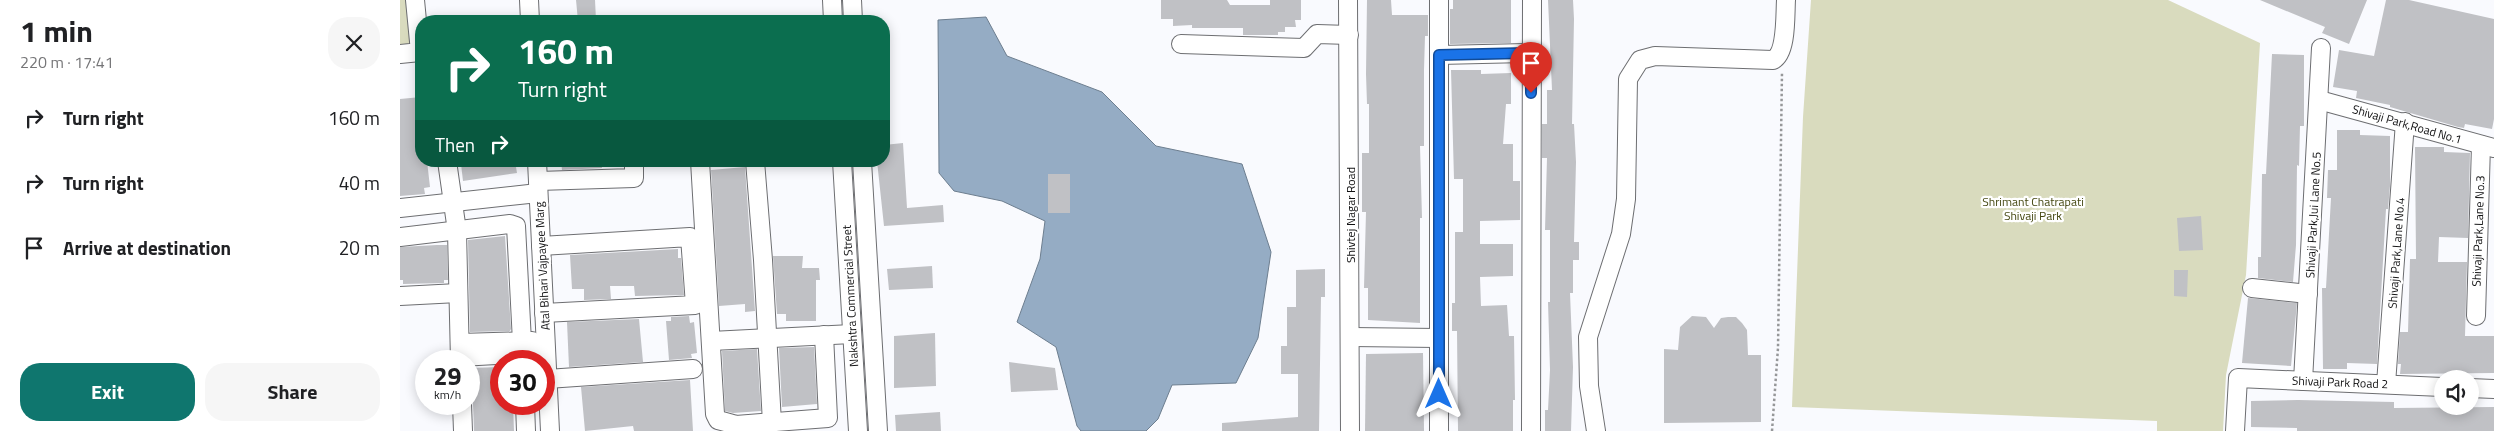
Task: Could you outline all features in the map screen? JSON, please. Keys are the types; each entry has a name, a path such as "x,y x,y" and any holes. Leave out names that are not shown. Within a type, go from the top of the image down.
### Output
{"street":[{"path":"415,0 416,15"},
{"path":"529,0 530,15"},
{"path":"832,0 833,15"},
{"path":"852,0 853,15"},
{"name":"Shivtej Nagar Road","path":"1348,0 1350,431"},
{"path":"1439,0 1439,431"},
{"path":"1531,431 1532,0"},
{"path":"1596,431 1589,386 1588,337 1620,234 1626,199 1628,79 1640,60 1655,56 1773,60 1778,57 1783,43 1786,0"},
{"path":"1181,44 1304,48 1317,34 1349,35"},
{"name":"Shivaji Park,Jui Lane No.5","path":"2303,381 2321,48"},
{"path":"400,54 415,52"},
{"path":"1439,55 1531,53"},
{"name":"Shivaji Park,Road No.1","path":"2319,100 2488,146"},
{"name":"Shivaji Park,Lane No.4","path":"2386,384 2405,122"},
{"name":"Shivaji Park,Lane No.3","path":"2476,316 2488,146"},
{"path":"448,167 457,232 460,350"},
{"name":"Atal Bihari Vajpayee Marg","path":"537,167 546,350"},
{"path":"400,208 453,202 538,187 634,178 634,167"},
{"path":"700,167 715,414 718,420 736,425 828,418 824,335"},
{"path":"755,167 772,423"},
{"name":"Nakshtra Commercial Street","path":"842,167 858,431"},
{"name":"Nakshtra Commercial Street","path":"862,167 878,431"},
{"path":"400,237 457,232 510,224 516,226 522,350"},
{"path":"541,246 690,237 695,305 544,313"},
{"path":"2252,288 2308,294"},
{"path":"400,296 458,293"},
{"path":"711,342 852,334"},
{"path":"1350,338 1438,338"},
{"path":"530,350 546,346"},
{"path":"555,379 694,370"},
{"name":"Shivaji Park Road 2","path":"2235,431 2238,378 2434,387"},
{"path":"2479,388 2494,389"},
{"path":"462,415 463,431"},
{"path":"525,415 526,431"},
{"name":"Atal Bihari Vajpayee Marg","path":"549,415 550,431"}],"path":[{"path":"1772,431 1778,348 1783,43"}],"green space":[{"path":"400,0 415,0 415,52 400,54"},
{"name":"Shrimant Chatrapati Shivaji Park","path":"1811,0 2168,0 2260,43 2246,275 2226,375 2223,431 2157,431 2157,421 1792,407 1803,117"}],"water":[{"path":"986,17 1007,56 1102,92 1156,146 1242,164 1271,252 1258,338 1236,383 1172,385 1158,419 1146,431 1081,431 1077,426 1056,347 1017,322 1040,259 1045,221 1002,201 954,191 939,173 938,20"}],"building":[{"path":"576,0 595,0 596,15 577,15"},
{"path":"1161,0 1227,0 1230,5 1270,5 1270,0 1301,0 1301,20 1295,20 1296,27 1285,27 1285,32 1278,32 1278,35 1243,35 1243,28 1192,28 1192,25 1173,26 1173,19 1161,19"},
{"path":"1367,0 1391,0 1392,15 1428,15 1428,36 1425,36 1424,146 1420,146 1422,218 1420,218 1420,323 1368,320 1368,288 1364,288 1366,212 1362,212 1362,153 1369,153 1369,104 1367,104 1366,74"},
{"path":"1453,0 1511,0 1511,43 1450,44 1450,9 1453,9"},
{"path":"1548,0 1573,0 1572,124 1574,124 1576,162 1574,242 1579,242 1579,260 1573,260 1573,293 1570,293 1573,367 1571,431 1545,431 1545,410 1548,410 1550,370 1548,302 1550,302 1550,230 1545,230 1547,158 1542,158 1542,124 1547,124 1547,90 1552,90"},
{"path":"2260,0 2367,0 2349,44 2322,33 2325,27"},
{"path":"2386,0 2409,0 2494,19 2494,119 2492,129 2465,124 2464,128 2458,127 2390,107 2390,105 2356,98 2357,91 2333,87 2339,50 2374,56"},
{"path":"2272,54 2304,55 2304,126 2300,126 2299,166 2297,165 2296,245 2293,282 2258,278 2258,257 2261,257 2262,174 2266,174"},
{"path":"1451,70 1481,70 1481,74 1511,73 1511,104 1506,104 1503,144 1513,144 1513,181 1520,181 1520,220 1480,221 1480,244 1513,244 1513,276 1480,277 1481,306 1507,305 1509,336 1514,336 1515,400 1513,400 1513,431 1458,431 1457,331 1452,331 1452,303 1455,303 1455,232 1463,232 1463,179 1454,179"},
{"path":"415,98 415,167 428,167 430,187 424,188 425,194 400,196 400,99"},
{"path":"2337,130 2360,130 2360,135 2390,136 2390,186 2388,209 2386,209 2377,364 2347,363 2347,369 2323,369 2322,288 2326,288 2331,198 2327,198 2328,170 2337,170"},
{"path":"903,143 907,208 943,205 944,222 884,226 878,167 890,167 890,144"},
{"path":"2415,147 2444,147 2444,152 2470,153 2468,238 2439,237 2438,262 2467,262 2465,336 2494,336 2494,373 2479,373 2479,370 2434,370 2434,374 2400,374 2401,364 2398,364 2400,332 2408,332 2410,259 2416,259"},
{"path":"461,167 516,167 517,173 463,181"},
{"path":"562,167 602,168 562,170"},
{"path":"745,167 755,311 745,312 745,304 719,306 711,170"},
{"path":"1048,174 1070,174 1070,213 1048,213"},
{"path":"2201,216 2203,250 2179,251 2177,218"},
{"path":"505,236 511,329 510,331 470,332 468,240"},
{"path":"447,245 448,280 444,280 444,283 403,284 403,280 400,280 400,247"},
{"path":"678,249 678,258 681,258 684,295 635,296 634,286 610,286 611,299 584,300 584,289 572,289 570,255"},
{"path":"773,256 803,256 802,268 819,268 820,280 816,280 816,321 786,321 786,314 777,314"},
{"path":"932,266 933,288 889,290 887,269"},
{"path":"1325,269 1325,297 1321,297 1319,431 1222,431 1222,423 1298,417 1298,374 1281,374 1281,346 1287,346 1287,307 1296,307 1296,270"},
{"path":"2174,270 2188,270 2187,297 2174,296"},
{"path":"2248,298 2297,303 2291,366 2242,363"},
{"path":"689,316 690,323 694,322 697,353 691,354 692,358 669,360 666,321 671,321 671,317"},
{"path":"1692,316 1706,317 1714,328 1721,318 1736,317 1747,330 1748,355 1761,355 1761,422 1664,423 1664,349 1678,350 1680,327"},
{"path":"639,319 643,362 569,367 567,322"},
{"path":"935,333 936,386 894,388 894,336"},
{"path":"814,347 817,404 782,407 779,348"},
{"path":"757,349 761,411 733,413 725,411 722,351"},
{"path":"1423,353 1424,431 1365,431 1366,354"},
{"path":"1009,362 1055,368 1058,390 1011,392"},
{"path":"490,367 490,415 513,415 514,431 474,431 473,415 480,415 480,368"},
{"path":"690,380 693,431 634,431 633,426 585,431 581,387"},
{"path":"2251,401 2394,402 2394,408 2434,408 2434,415 2479,415 2479,407 2494,407 2494,431 2297,431 2297,428 2251,427"},
{"path":"940,412 941,431 896,431 895,415"}],"route":[{"path":"1439,394 1439,55 1531,53 1531,93"}]}
